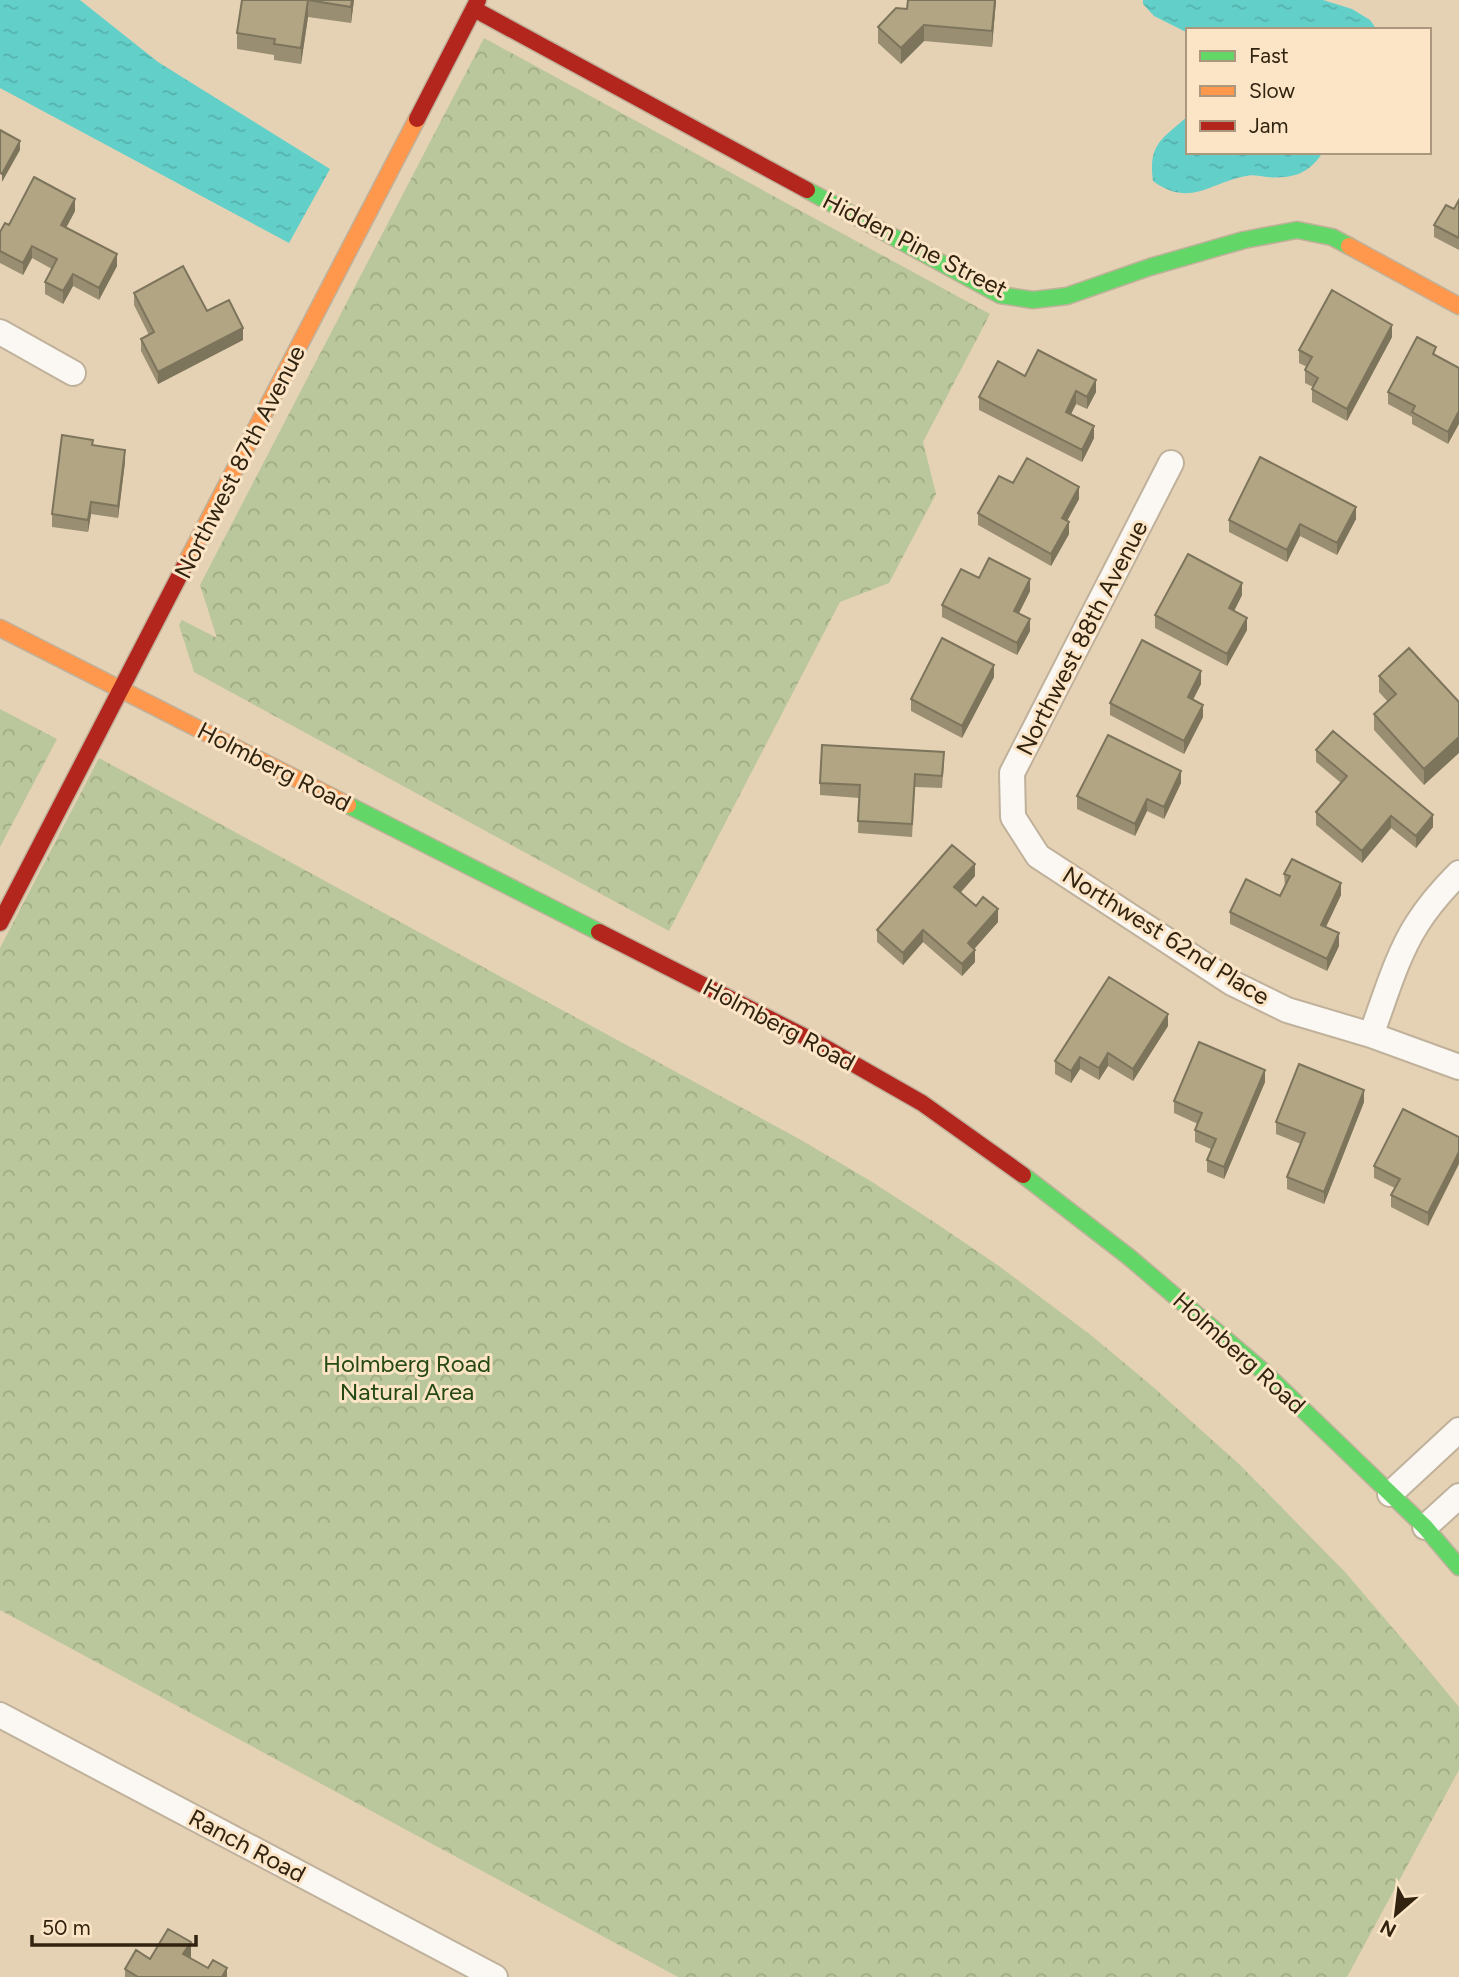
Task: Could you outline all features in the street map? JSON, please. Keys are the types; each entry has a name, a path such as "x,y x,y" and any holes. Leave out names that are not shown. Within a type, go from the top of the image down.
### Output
{"street":[{"name":"Hidden Pine Street","path":"476,4 1000,295 1033,300 1067,296 1209,250 1297,230 1332,237 1459,306"},
{"name":"Northwest 87th Avenue","path":"0,923 476,4"},
{"path":"0,332 73,373"},
{"name":"Northwest 88th Avenue","path":"1013,817 1012,773 1171,463"},
{"name":"Holmberg Road","path":"0,628 817,1043 922,1103 1003,1160 1129,1257 1264,1372 1424,1527 1459,1567"},
{"name":"Northwest 62nd Place","path":"1013,817 1038,856 1232,983 1287,1010 1371,1035 1459,1067"},
{"path":"1371,1035 1398,962 1416,926 1439,893 1459,873"},
{"path":"1390,1494 1459,1430"},
{"path":"1424,1527 1459,1496"},
{"name":"Ranch Road","path":"0,1715 495,1977"}],"green space":[{"path":"484,38 990,314 923,442 936,494 889,583 840,602 669,931 194,672 179,625 182,620 217,638 200,585"},
{"path":"0,709 57,739 0,847"},
{"name":"Holmberg Road Natural Area","path":"99,758 801,1140 869,1180 999,1266 1092,1336 1239,1464 1345,1572 1459,1707 1459,1770 1347,1977 678,1977 0,1610 0,948"}],"water":[{"path":"0,0 80,0 158,62 330,169 289,243 0,88"},
{"path":"1143,0 1323,0 1352,9 1370,20 1376,28 1186,28 1186,32 1154,16 1143,4"},
{"path":"1186,118 1186,154 1322,154 1300,174 1276,177 1248,175 1200,191 1178,193 1153,181 1155,150"}],"building":[{"path":"242,0 308,0 301,48 274,44 275,39 237,33"},
{"path":"308,0 352,0 351,7"},
{"path":"908,0 995,0 992,31 924,25 901,48 878,27 896,8 907,9"},
{"path":"0,130 20,141 2,174 0,173"},
{"path":"34,177 75,199 61,225 117,254 99,288 73,274 63,291 45,282 57,259 32,246 23,263 0,251 0,232 5,223 9,225"},
{"path":"1459,200 1459,238 1434,225 1446,205 1454,209"},
{"path":"183,266 207,311 229,300 243,328 158,372 141,339 154,332 134,293"},
{"path":"1332,290 1392,325 1347,409 1312,389 1318,378 1305,370 1312,357 1299,350"},
{"path":"1417,337 1436,347 1433,354 1459,368 1459,411 1448,432 1412,412 1415,406 1388,392"},
{"path":"1038,350 1096,380 1087,397 1076,391 1066,412 1094,426 1082,450 979,397 998,361 1025,376"},
{"path":"62,435 93,440 92,445 125,450 118,506 91,502 88,520 52,514"},
{"path":"1260,457 1356,507 1337,543 1300,524 1287,550 1229,520"},
{"path":"1027,458 1079,487 1062,518 1069,522 1051,554 978,513 999,476 1013,483"},
{"path":"1188,554 1242,583 1229,608 1247,618 1227,654 1155,615"},
{"path":"989,558 1030,579 1014,611 1030,619 1017,643 942,605 961,569 979,578"},
{"path":"942,638 994,665 962,726 911,699"},
{"path":"1142,640 1201,671 1188,697 1203,705 1184,741 1110,703"},
{"path":"1409,648 1459,702 1459,737 1424,769 1374,714 1396,694 1379,676"},
{"path":"1333,731 1433,815 1416,836 1391,816 1362,851 1316,812 1347,776 1316,750"},
{"path":"1108,735 1181,771 1164,807 1147,799 1135,824 1077,796"},
{"path":"822,745 944,752 942,776 915,774 912,824 858,821 860,785 820,783"},
{"path":"952,845 975,864 954,887 976,906 983,897 998,909 968,943 975,950 962,964 923,930 903,953 877,930"},
{"path":"1292,859 1341,883 1321,925 1339,933 1327,959 1230,912 1246,879 1280,896 1290,876 1284,874"},
{"path":"1109,977 1168,1014 1133,1069 1108,1053 1099,1068 1080,1057 1071,1071 1055,1061"},
{"path":"1199,1042 1265,1070 1224,1167 1207,1160 1216,1139 1195,1130 1202,1113 1174,1101"},
{"path":"1299,1064 1364,1090 1324,1192 1287,1177 1305,1133 1276,1122"},
{"path":"1403,1109 1459,1137 1459,1152 1428,1213 1391,1195 1400,1179 1374,1166"},
{"path":"168,1929 191,1942 183,1954 208,1968 213,1960 227,1968 222,1977 138,1977 125,1969 136,1950 150,1959"}],"traffic: fast":[{"path":"807,190 1000,295 1033,300 1067,296 1150,267 1244,240 1297,230 1332,237 1349,246"},
{"path":"348,805 599,932"},
{"path":"1023,1175 1129,1257 1264,1372 1425,1527 1459,1567"}],"traffic: slow":[{"path":"186,563 417,119"},
{"path":"1349,246 1459,306"},
{"path":"0,628 348,805"}],"traffic: jam":[{"path":"417,119 478,0"},
{"path":"474,9 807,190"},
{"path":"0,923 186,563"},
{"path":"599,932 817,1043 922,1103 1023,1175"}]}
